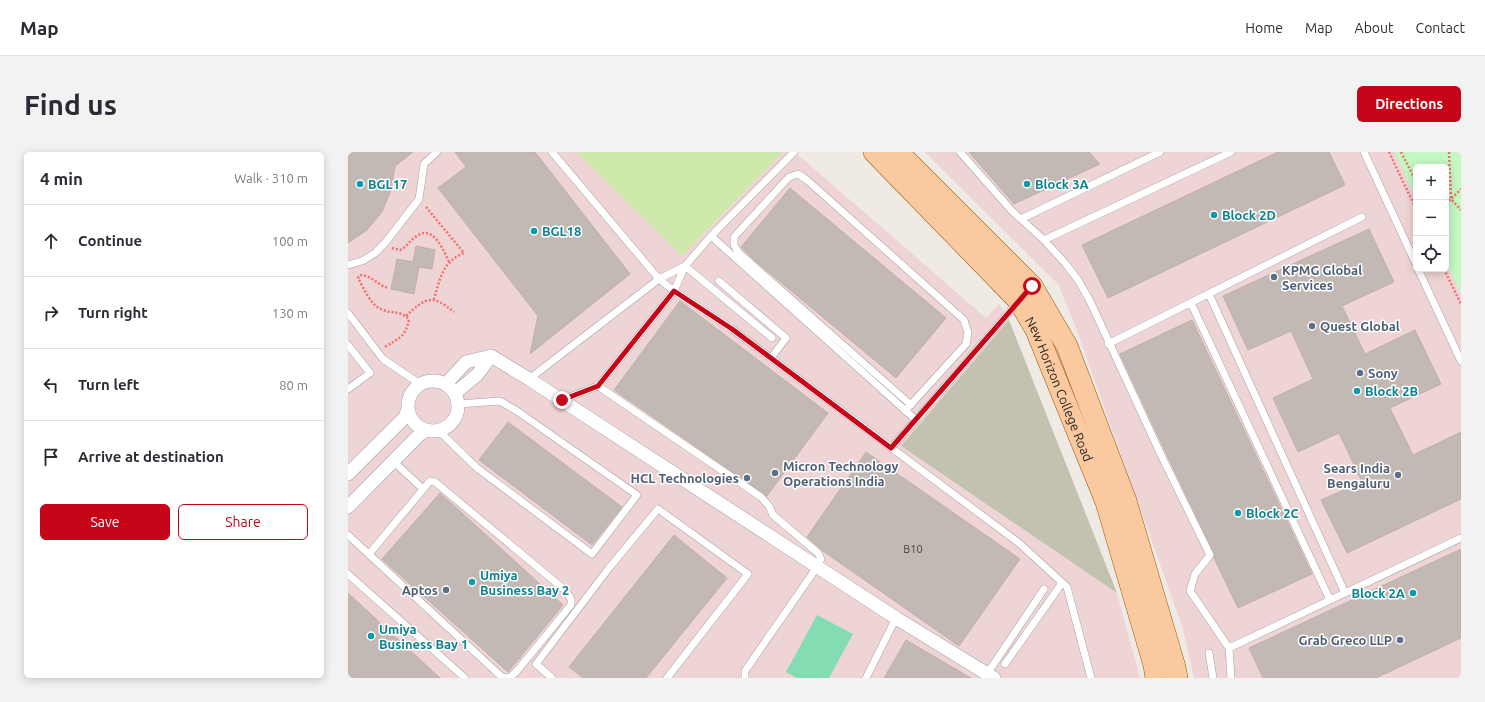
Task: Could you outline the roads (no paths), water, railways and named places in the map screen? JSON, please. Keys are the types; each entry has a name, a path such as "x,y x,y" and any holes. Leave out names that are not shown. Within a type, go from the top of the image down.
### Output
{"main road":[{"name":"New Horizon College Road","path":"874,152 1026,293 1028,315 1036,330 1106,502 1152,658 1156,678"},
{"name":"New Horizon College Road","path":"898,152 1026,293 1067,346 1126,500 1177,678"}],"street":[{"path":"457,399 477,376 491,356"},
{"path":"446,384 466,362 491,356 562,400 896,618 991,676"},
{"path":"348,474 405,417 411,394 420,384 433,380 446,384 457,399 458,410 454,420 447,427 420,434 348,507"},
{"path":"408,409 412,420 420,428 432,430"}],"lane":[{"path":"348,265 362,261 375,253 385,243 419,199 424,164 437,152"},
{"path":"552,152 659,279 674,291 732,329 1019,543 1062,582 1067,587 1090,678"},
{"path":"562,400 598,386 674,291 685,266 711,236 794,152"},
{"path":"960,152 1021,219 1044,240 1065,263 1078,280 1090,301 1108,344 1210,555 1195,574 1190,591 1229,648 1231,678"},
{"path":"1021,219 1160,152"},
{"path":"1044,240 1231,152"},
{"path":"1364,152 1413,258"},
{"path":"905,411 911,405 966,344 968,333 964,320 807,180 798,174 789,177 734,237 734,246 739,253 911,405"},
{"path":"1108,344 1362,217"},
{"path":"711,236 916,420"},
{"path":"529,379 659,279 685,266"},
{"path":"685,266 772,338"},
{"path":"1419,272 1461,361"},
{"path":"720,281 786,338 771,358"},
{"path":"891,448 1026,293"},
{"path":"1209,294 1345,593"},
{"path":"1191,303 1330,600"},
{"path":"348,313 383,359 420,384"},
{"path":"348,345 370,373 348,389"},
{"path":"598,386 761,497 769,506 774,515 818,553 821,559 817,567 746,671 745,678"},
{"path":"432,430 477,468 592,554 637,495 517,411 500,401 457,399"},
{"path":"393,461 423,489"},
{"path":"348,535 502,677 509,678 516,672 571,605 571,599 565,590 435,482 430,481 369,554"},
{"path":"552,678 536,664 609,568 658,509 748,574 667,678"},
{"path":"1229,648 1461,538"},
{"path":"348,574 465,678"},
{"path":"1005,664 1062,582"},
{"path":"991,676 1044,589"},
{"path":"866,678 896,618"},
{"path":"1209,654 1213,678"}],"place":[{"name":"BGL17","path":"360,184"},
{"name":"Block 3A","path":"1027,184"},
{"name":"Block 2D","path":"1214,215"},
{"name":"BGL18","path":"534,231"},
{"name":"KPMG Global Services","path":"1274,277"},
{"name":"Quest Global","path":"1312,326"},
{"name":"Sony","path":"1360,373"},
{"name":"Block 2B","path":"1357,391"},
{"name":"Micron Technology Operations India","path":"775,473"},
{"name":"Sears India Bengaluru","path":"1398,475"},
{"name":"HCL Technologies","path":"747,478"},
{"name":"Block 2C","path":"1238,513"},
{"name":"Umiya Business Bay 2","path":"472,582"},
{"name":"Aptos","path":"446,590"},
{"name":"Block 2A","path":"1413,593"},
{"name":"Umiya Business Bay 1","path":"371,636"},
{"name":"Grab Greco LLP","path":"1400,640"}]}
